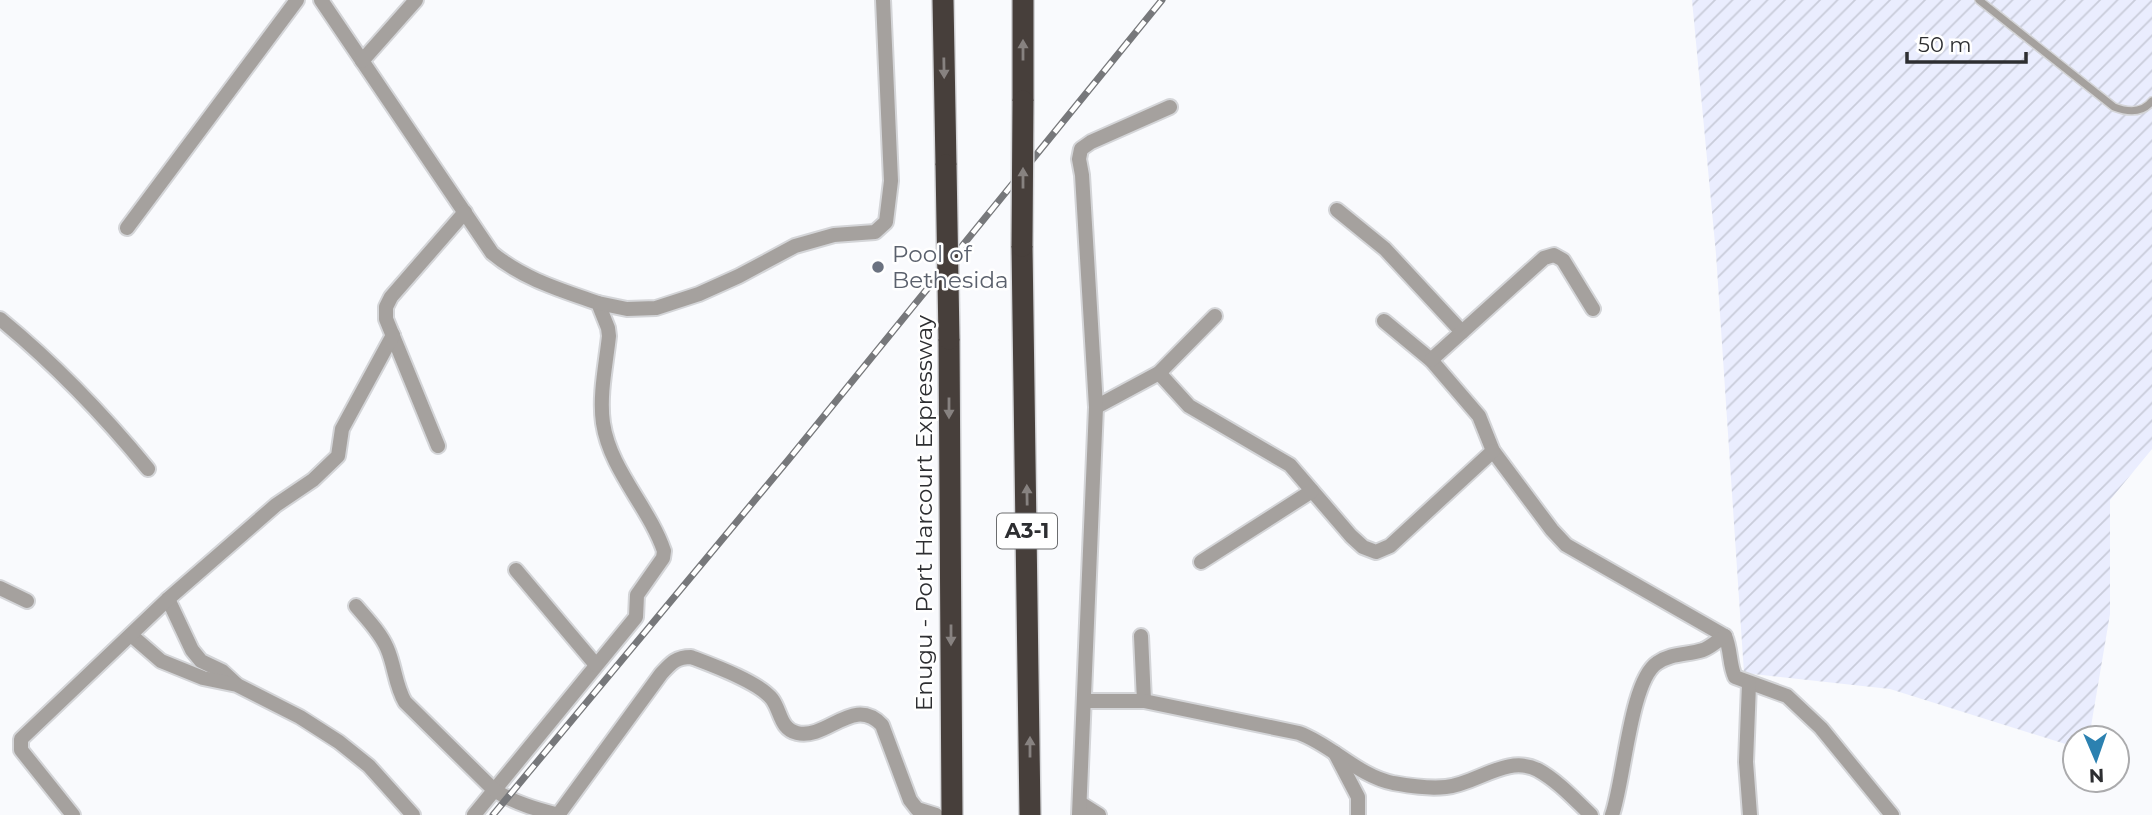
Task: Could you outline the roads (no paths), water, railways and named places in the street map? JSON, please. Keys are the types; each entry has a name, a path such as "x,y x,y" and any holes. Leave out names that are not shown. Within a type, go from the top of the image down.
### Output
{"highway":[{"name":"Enugu - Port Harcourt Expressway","path":"943,0 949,339 952,815"},
{"name":"A3-1","path":"1023,0 1023,246 1030,815"}],"street":[{"path":"127,228 298,0"},
{"path":"321,0 492,253 510,268 532,279 598,303 627,309 656,308 709,290 795,246 834,235 875,232 886,222 891,181 883,0"},
{"path":"362,61 416,0"},
{"path":"1100,815 1080,809 1096,407 1079,159 1081,149 1091,142 1170,107"},
{"path":"1338,210 1385,249 1462,332"},
{"path":"438,446 386,319 386,307 391,297 465,212"},
{"path":"1432,360 1544,258 1554,255 1563,260 1593,309"},
{"path":"474,815 636,617 637,595 663,558 664,551 628,486 606,437 601,408 609,336 598,303"},
{"path":"1096,407 1159,373 1215,316"},
{"path":"0,319 46,357 109,421 148,469"},
{"path":"1384,321 1432,360 1479,416 1493,451 1566,545 1726,636 1735,677 1787,695 1821,727 1892,815"},
{"path":"73,815 21,750 21,739 168,599 276,505 313,480 338,456 342,429 393,335"},
{"path":"1159,373 1189,406 1290,465 1351,536 1363,547 1376,552 1390,546 1493,451"},
{"path":"1200,562 1312,491"},
{"path":"516,570 596,665"},
{"path":"0,588 27,601"},
{"path":"168,599 192,650 201,661 222,671 237,685"},
{"path":"356,606 388,650 398,688 405,702 494,790 531,809 558,815 661,674 672,662 681,657 691,657 750,682 772,699 782,721 796,733 808,733 855,715 865,713 874,717 881,725 909,800 917,809 936,815"},
{"path":"131,635 161,661 203,678 237,685 300,717 339,742 369,766 413,815"},
{"path":"1141,636 1144,701"},
{"path":"1612,815 1628,733 1645,676 1653,665 1665,658 1706,649 1726,636"},
{"path":"1749,684 1746,762 1750,815"},
{"path":"1086,701 1144,701 1299,733 1333,749 1365,772 1389,782 1420,787 1447,787 1469,782 1508,766 1522,765 1547,776 1591,815"},
{"path":"1333,749 1358,797 1358,815"}],"lane":[{"path":"1979,0 2114,107 2129,113 2148,107 2152,101"}],"railway":[{"path":"493,815 789,459 1162,0"}],"place":[{"name":"Pool of Bethesida","path":"878,267"}]}
